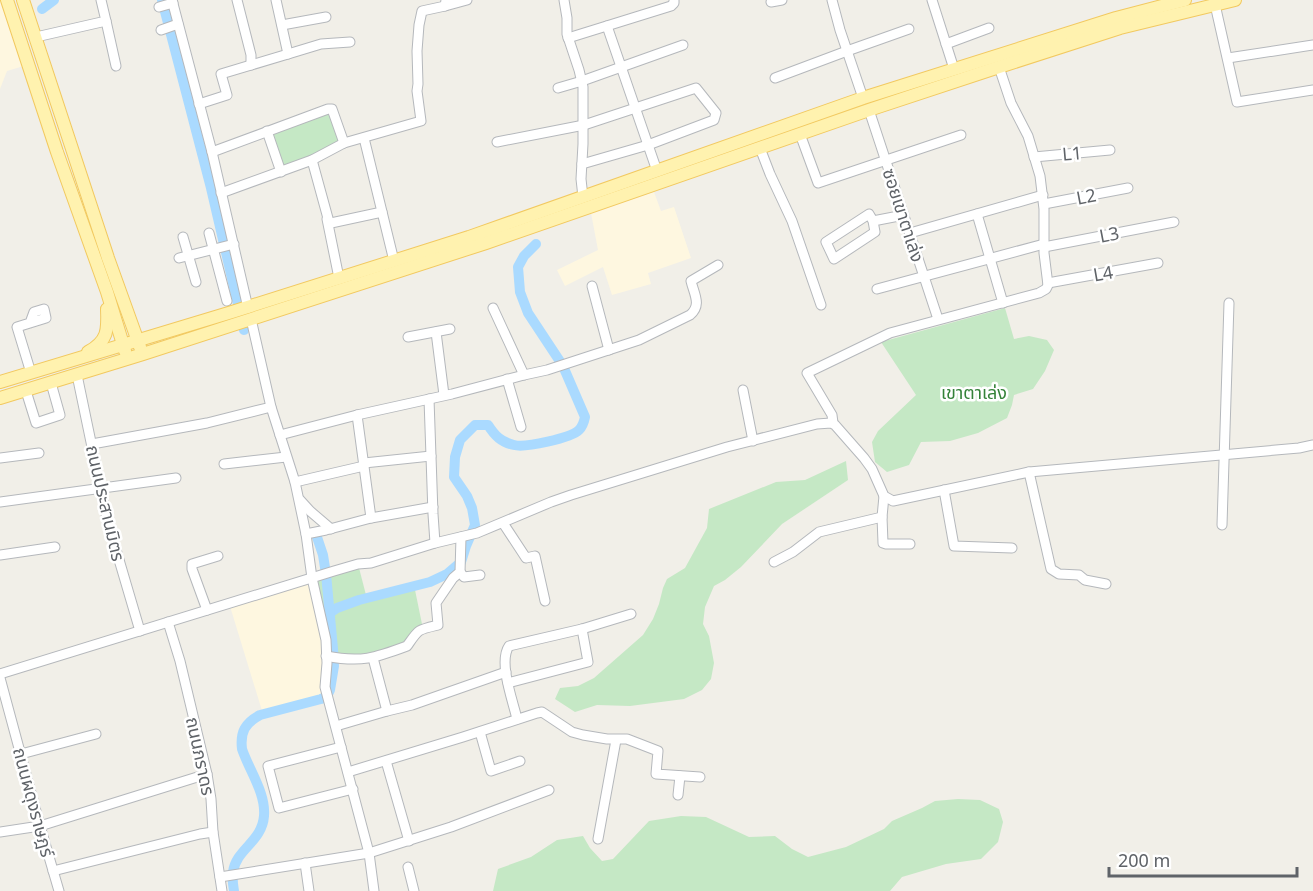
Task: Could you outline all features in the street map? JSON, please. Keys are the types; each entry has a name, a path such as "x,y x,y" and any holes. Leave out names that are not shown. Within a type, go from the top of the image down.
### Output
{"main road":[{"path":"7,0 57,152 107,292 127,358"},
{"path":"23,0 125,308 136,330 144,334 162,334"},
{"path":"0,398 142,354 240,313 339,278 469,237 863,98 1116,18 1185,0"},
{"path":"0,382 138,340 486,243 999,67 1120,28 1215,2 1235,0"},
{"path":"45,369 91,350 103,340 108,323 107,292"},
{"path":"132,322 142,354"}],"street":[{"path":"101,0 116,66"},
{"path":"237,0 251,55 251,65"},
{"path":"276,0 288,54"},
{"path":"221,193 312,160 344,143 421,122 417,91 417,51 422,10 467,0"},
{"path":"564,0 568,38 582,81 584,97 581,179 583,197"},
{"path":"568,38 671,6 674,0"},
{"path":"771,2 782,0"},
{"path":"832,0 863,98"},
{"path":"932,0 954,69"},
{"path":"159,7 172,1 176,25 212,152 221,193 232,244 240,313"},
{"path":"1215,2 1237,102 1313,90"},
{"path":"282,26 326,17"},
{"path":"34,32 106,21"},
{"path":"161,30 176,25"},
{"path":"607,26 657,171"},
{"path":"946,44 989,28"},
{"path":"775,78 909,30"},
{"path":"199,104 227,95 221,74 321,44 350,42"},
{"path":"558,88 683,45"},
{"path":"1228,58 1313,45"},
{"path":"910,544 883,543 884,496 872,469 833,423 832,415 807,373 879,337 1039,293 1046,289 1048,283 1044,246 1044,200 1040,176 1028,136 1011,103 999,67"},
{"path":"497,142 584,125 696,88 716,113 714,120 648,145 582,164"},
{"path":"212,152 328,109 332,109 344,143"},
{"name":"ซอยเขาตาเล่ง","path":"869,110 939,319"},
{"path":"267,131 280,172"},
{"path":"800,134 818,183 961,135"},
{"path":"364,138 394,261"},
{"path":"760,148 792,221 821,305"},
{"name":"L1","path":"1034,157 1110,150"},
{"path":"312,160 339,278"},
{"name":"L2","path":"910,233 977,214 1044,200 1128,188"},
{"path":"327,219 331,222 382,212"},
{"path":"869,214 873,221 875,232 834,259 826,242 869,214"},
{"path":"977,214 1003,303"},
{"path":"873,221 904,216"},
{"name":"L3","path":"877,289 1044,246 1174,222"},
{"path":"209,233 240,313 272,407 309,534 312,578 326,640 334,658 325,687 369,853 374,891"},
{"path":"183,237 184,257 196,282"},
{"path":"184,257 232,244"},
{"name":"L4","path":"1048,283 1158,263"},
{"path":"280,435 547,370 639,340 694,312 697,305 691,281 718,265"},
{"path":"591,286 609,350"},
{"path":"1222,525 1229,303"},
{"path":"493,308 524,375"},
{"path":"30,323 17,327 31,373"},
{"path":"408,337 450,329"},
{"path":"436,332 444,395"},
{"name":"ถนนประสานมิตร","path":"77,375 107,519 140,631"},
{"path":"507,379 521,427"},
{"path":"26,391 36,423 60,415 51,382"},
{"path":"744,390 753,441"},
{"path":"429,399 435,543"},
{"path":"92,444 207,423 272,407"},
{"path":"357,415 371,518"},
{"path":"0,676 323,574 477,533 571,495 753,441 817,424 833,423"},
{"path":"884,496 893,501 1029,472 1313,445"},
{"path":"0,458 39,453"},
{"path":"295,482 364,464 431,456"},
{"path":"224,464 286,457"},
{"path":"1029,472 1051,569 1059,574 1079,575 1085,580 1106,584"},
{"path":"0,501 176,478"},
{"path":"944,490 954,546 1012,548"},
{"path":"298,498 328,529"},
{"path":"309,534 371,518 433,507"},
{"path":"774,562 793,552 819,532 882,517"},
{"path":"503,523 526,558 535,556 545,601"},
{"path":"462,537 460,570 464,577 480,575"},
{"path":"0,555 55,547"},
{"path":"207,610 192,564 218,556"},
{"path":"334,658 373,658 407,646 415,633 438,625 436,603 460,570"},
{"path":"518,719 506,672 506,654 509,646 582,629 631,614"},
{"name":"ถนนภราดร","path":"168,622 180,661 207,774 213,832 224,876 222,891"},
{"path":"508,683 588,662 582,629"},
{"path":"373,658 387,711"},
{"path":"336,726 428,700 506,672"},
{"name":"ถนนผดุงราษฎร์","path":"0,676 59,891"},
{"path":"348,772 542,712 572,732 598,738 627,739 658,751 656,774 700,777"},
{"path":"480,732 491,771 520,761"},
{"path":"21,754 96,734"},
{"path":"598,839 616,740"},
{"path":"341,747 268,766 279,808 353,789"},
{"path":"386,761 409,841"},
{"path":"0,832 40,826 207,774"},
{"path":"678,795 680,776"},
{"path":"224,876 369,853 409,841 549,790"},
{"path":"53,871 213,832"},
{"path":"305,863 309,891"},
{"path":"408,867 414,891"}],"shaded area":[{"path":"0,0 7,0 27,65 7,71 0,89"},
{"path":"654,192 661,211 674,207 691,258 648,273 651,284 612,295 603,267 565,286 557,270 598,250 591,213"},
{"path":"312,578 322,619 325,687 314,702 263,714 229,603"}],"green space":[{"path":"328,109 344,143 281,172 267,131"},
{"name":"เขาตาเล่ง","path":"1005,308 1014,339 1029,336 1047,340 1054,350 1045,371 1033,389 1014,395 1007,418 978,433 950,441 921,442 909,465 887,472 875,462 872,442 878,431 916,395 881,342"},
{"path":"846,461 848,480 782,524 741,567 714,586 705,607 703,624 709,636 714,663 711,679 702,690 684,699 630,706 597,705 575,712 555,699 560,688 578,686 594,678 643,635 653,619 667,579 685,568 707,528 709,509 776,482 805,480"},
{"path":"358,564 366,595 414,585 423,629 411,640 373,658 326,656 312,578"},
{"path":"980,800 999,809 1003,822 998,842 981,859 946,864 902,877 890,891 493,891 498,869 531,857 557,840 583,836 602,861 613,859 649,821 681,816 706,817 749,837 775,836 792,849 808,857 846,847 884,829 892,821 935,801"}],"waterway":[{"path":"42,9 54,0"},
{"path":"162,0 211,188 244,330"},
{"path":"330,613 359,600 430,582 447,574 461,562 475,525 467,496 454,477 455,457 460,440 475,425 488,425 502,440 520,446 567,436 579,430 582,425 585,417 563,366 528,313 520,292 518,267 524,256 536,244"},
{"path":"234,891 235,864 259,832 264,816 260,790 242,749 245,729 260,715 321,699 327,696 330,690 334,666 333,649 326,574 316,534"}]}
